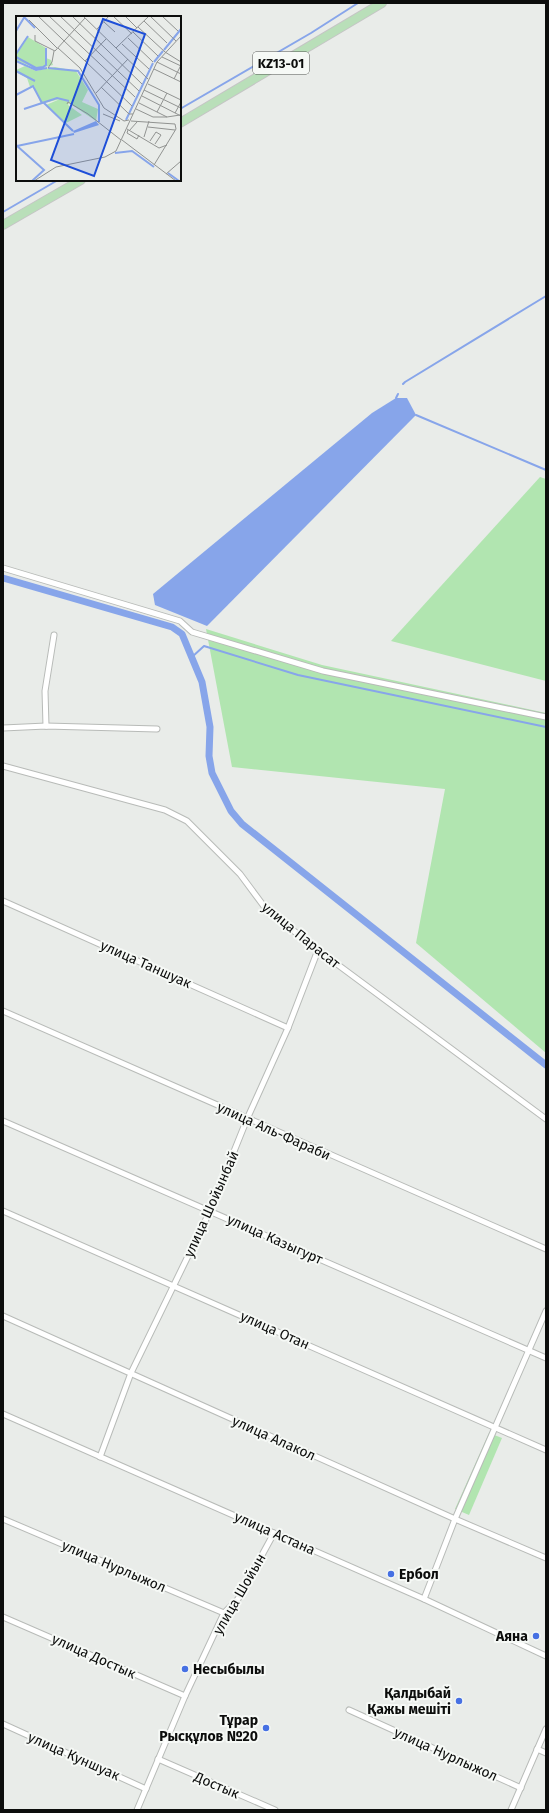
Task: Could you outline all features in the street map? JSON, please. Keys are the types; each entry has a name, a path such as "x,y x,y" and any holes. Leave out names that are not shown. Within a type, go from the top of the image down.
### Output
{"main road":[{"name":"KZ13-01","path":"181,122 382,3"},
{"path":"3,225 79,181"}],"street":[{"path":"3,568 180,621 192,632 323,671 546,717"},
{"path":"46,726 45,692 54,636"},
{"path":"3,728 46,726 157,729"},
{"name":"улица Парасат","path":"3,766 165,810 187,821 240,874 266,909 318,950 546,1119"},
{"name":"улица Таншуак","path":"3,901 288,1028"},
{"name":"улица Шойынбай","path":"100,1457 131,1373 210,1211 247,1119 288,1028 318,950"},
{"name":"улица Аль-Фараби","path":"3,1011 247,1119 546,1248"},
{"name":"улица Казыгурт","path":"3,1121 546,1358"},
{"name":"улица Отан","path":"3,1211 546,1450"},
{"path":"424,1599 455,1519 546,1311"},
{"name":"улица Алакол","path":"3,1316 455,1519 546,1558"},
{"name":"улица Астана","path":"3,1414 424,1599 546,1656"},
{"name":"улица Нурлыжол","path":"3,1519 224,1614"},
{"name":"улица Шойын","path":"137,1810 185,1696 224,1614 238,1599 274,1533"},
{"name":"улица Достык","path":"3,1616 185,1696"},
{"name":"улица Нурлыжол","path":"349,1710 521,1788"},
{"name":"улица Куншуак","path":"3,1724 146,1789"},
{"path":"511,1810 546,1728"},
{"path":"537,1748 546,1753"},
{"name":"Достык","path":"158,1760 275,1810"}],"green space":[{"path":"540,477 546,479 546,681 391,641"},
{"path":"206,629 322,665 546,713 546,1053 416,943 445,789 232,767"},
{"path":"489,1433 502,1438 469,1515 455,1509"}],"water":[{"path":"396,398 407,398 416,415 207,626 155,605 153,594 372,413"}],"waterway":[{"path":"181,108 311,33 358,3"},
{"path":"3,212 56,181"},
{"path":"403,384 546,296"},
{"path":"396,398 398,394"},
{"path":"416,415 546,470"},
{"path":"3,578 172,627 182,634 202,682 210,727 209,756 212,773 231,811 242,824 546,1065"},
{"path":"192,657 204,646 298,675 546,727"}],"place":[{"name":"Ербол","path":"391,1574"},
{"name":"Аяна","path":"536,1636"},
{"name":"Несыбылы","path":"185,1669"},
{"name":"Қалдыбай Қажы мешіті","path":"459,1701"},
{"name":"Тұрар Рысқұлов №20","path":"266,1728"}]}
